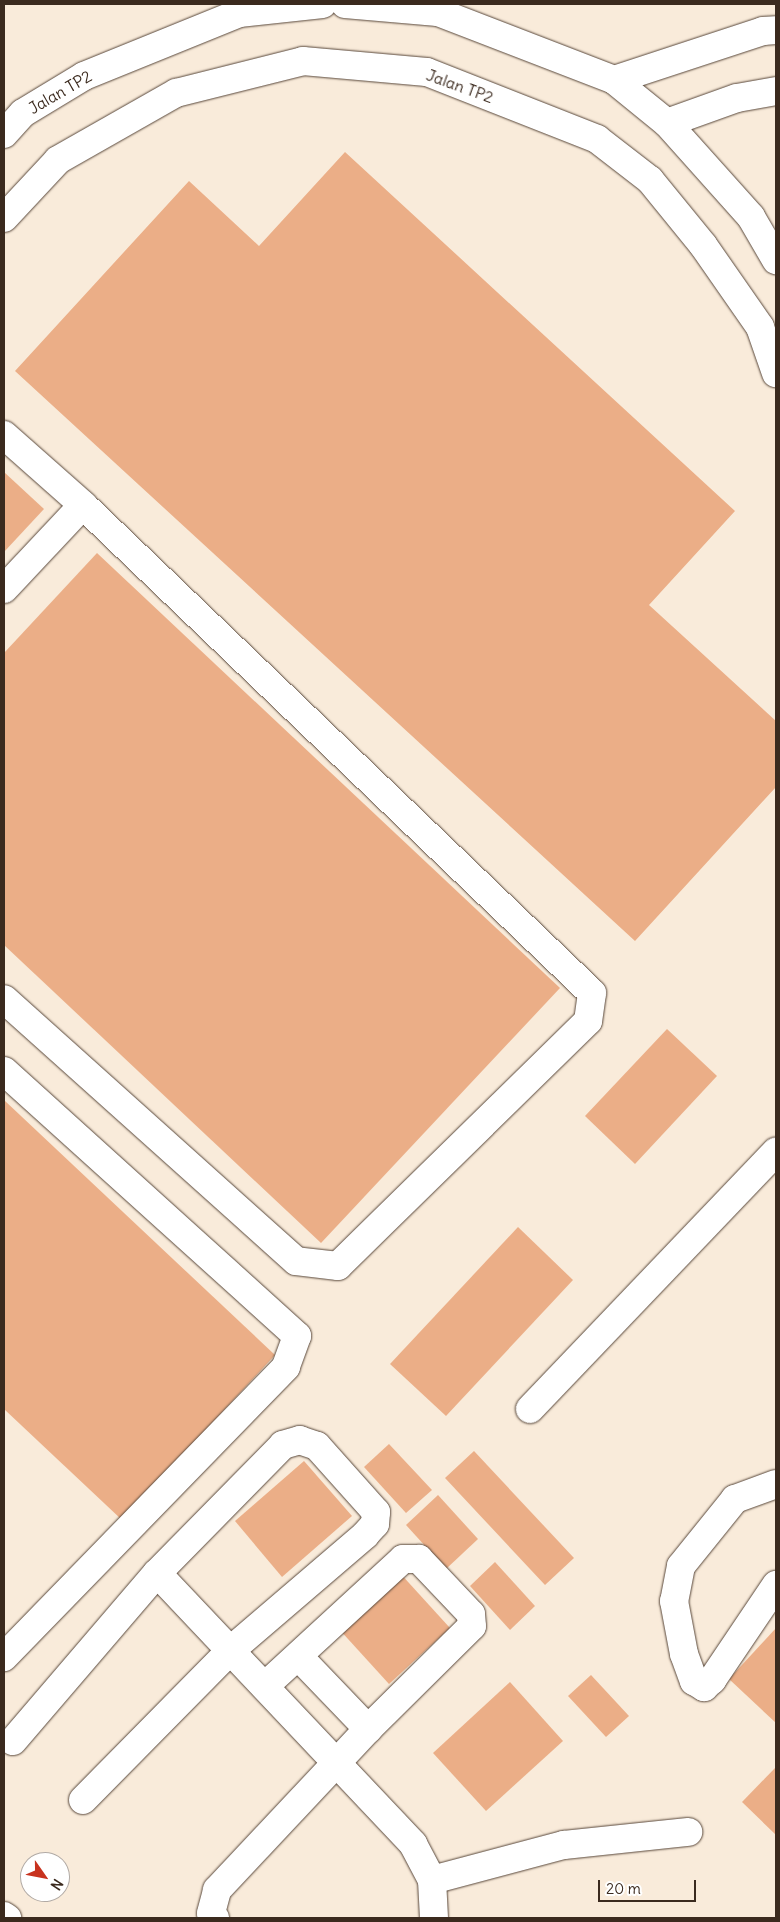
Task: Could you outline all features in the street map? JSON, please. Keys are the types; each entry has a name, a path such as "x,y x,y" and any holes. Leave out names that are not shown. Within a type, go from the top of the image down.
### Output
{"street":[{"name":"Jalan TP2","path":"4,134 23,113 84,76 211,24 239,13 323,4"},
{"path":"345,4 426,8 614,80 667,123 751,217 776,260"},
{"path":"614,80 763,31 776,30"},
{"name":"Jalan TP2","path":"4,218 58,160 176,93 303,61 427,72 597,139 650,180 702,245 760,327 776,374"},
{"path":"667,123 737,98 776,91"},
{"path":"4,435 84,505 592,993 588,1021 338,1266 296,1261 4,999"},
{"path":"4,589 84,505"},
{"path":"4,1071 297,1336 286,1367 4,1657"},
{"path":"530,1409 776,1152"},
{"path":"14,1741 157,1573 283,1445 300,1440 317,1446 376,1512 375,1524 365,1535 231,1650 83,1800"},
{"path":"776,1484 736,1499 681,1566 674,1601 684,1654 694,1681 704,1686 712,1680 776,1585"},
{"path":"215,1918 211,1912 218,1890 336,1762 472,1626 471,1614 419,1559 403,1560 299,1657 265,1686"},
{"path":"157,1573 413,1844 432,1880 434,1918"},
{"path":"299,1657 368,1729"},
{"path":"432,1880 564,1845 688,1832"}],"building":[{"path":"345,152 735,511 649,605 776,721 776,787 635,941 15,371 189,181 259,246"},
{"path":"4,472 44,509 4,552"},
{"path":"97,553 560,988 321,1243 4,945 4,653"},
{"path":"667,1029 717,1076 635,1164 585,1116"},
{"path":"4,1100 275,1355 122,1520 4,1409"},
{"path":"518,1227 573,1280 446,1416 390,1364"},
{"path":"389,1444 432,1490 406,1513 364,1467"},
{"path":"474,1451 574,1558 545,1585 445,1478"},
{"path":"304,1461 352,1516 282,1577 235,1521"},
{"path":"438,1495 478,1539 446,1569 406,1525"},
{"path":"495,1562 535,1606 510,1630 470,1586"},
{"path":"399,1572 450,1628 389,1684 338,1628"},
{"path":"776,1628 776,1723 729,1679"},
{"path":"591,1675 629,1716 606,1737 568,1696"},
{"path":"510,1682 563,1741 486,1811 433,1753"},
{"path":"776,1767 776,1835 742,1802"}]}
